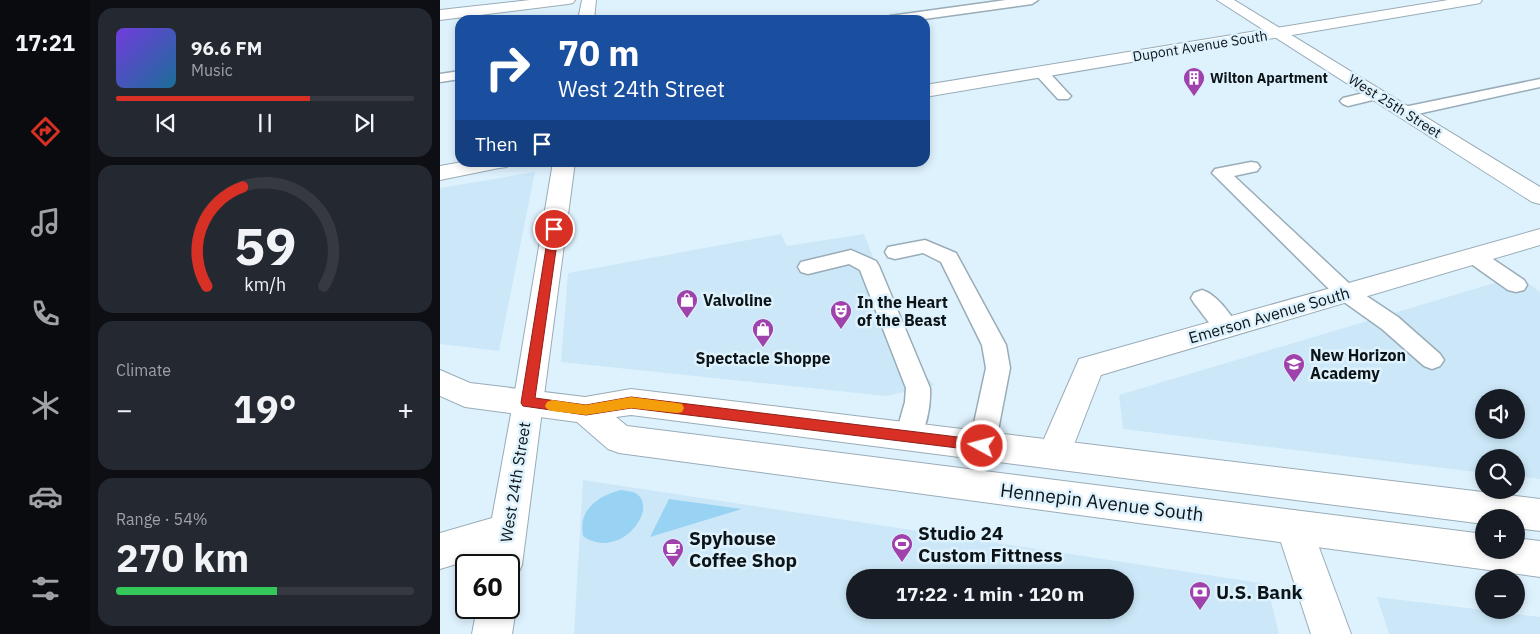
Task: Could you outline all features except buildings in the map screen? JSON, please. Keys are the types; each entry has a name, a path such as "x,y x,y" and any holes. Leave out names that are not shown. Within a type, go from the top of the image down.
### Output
{"street":[{"path":"440,15 568,0"},
{"path":"587,15 589,0"},
{"name":"West 25th Street","path":"1224,0 1540,197"},
{"name":"Dupont Avenue South","path":"930,90 1475,0"},
{"path":"440,172 470,167"},
{"name":"West 24th Street","path":"505,548 563,167"},
{"name":"Emerson Avenue South","path":"1054,455 1089,367 1540,237"},
{"path":"448,393 586,410 631,402 1540,515"},
{"name":"Hennepin Avenue South","path":"586,410 619,439 1540,559"},
{"path":"1294,527 1331,634"},
{"path":"440,551 505,548"},
{"path":"492,634 494,619"}],"lane":[{"path":"926,15 1032,0"},
{"path":"1041,72 1063,96"},
{"path":"440,78 455,76"},
{"path":"1404,112 1540,83"},
{"path":"1348,101 1376,95"},
{"path":"1251,167 1221,173 1346,292 1390,323 1432,360"},
{"path":"895,252 925,246 949,258 994,345 998,368 982,446"},
{"path":"1474,256 1516,285"},
{"path":"808,267 851,257 869,266 918,388 918,402 908,437"},
{"path":"1202,298 1227,327"}],"shaded area":[{"path":"535,172 499,351 440,344 440,188"},
{"path":"781,234 787,246 864,234 916,367 935,385 886,396 561,362 568,273"},
{"path":"1518,276 1540,292 1540,479 1525,477 1525,449 1475,449 1475,472 1123,429 1119,395"},
{"path":"583,480 1267,584 1279,634 574,634"},
{"path":"621,490 633,492 641,498 643,508 634,529 623,537 611,542 597,542 583,536 583,519 586,512 597,500"},
{"path":"669,499 742,509 650,537"},
{"path":"1377,597 1475,609 1475,619 1525,619 1525,615 1540,617 1540,634 1389,634"}],"slow traffic":[{"path":"552,406 586,410 631,402 677,408"}],"place":[{"name":"Wilton Apartment","path":"1194,97"},
{"name":"Valvoline","path":"687,319"},
{"name":"In the Heart of the Beast","path":"841,330"},
{"name":"Spectacle Shoppe","path":"763,348"},
{"name":"New Horizon Academy","path":"1294,383"},
{"name":"Studio 24 Custom Fittness","path":"902,563"},
{"name":"Spyhouse Coffee Shop","path":"673,568"},
{"name":"U.S. Bank","path":"1200,611"}],"route":[{"path":"554,229 528,403 586,410 631,402 982,446"}]}
